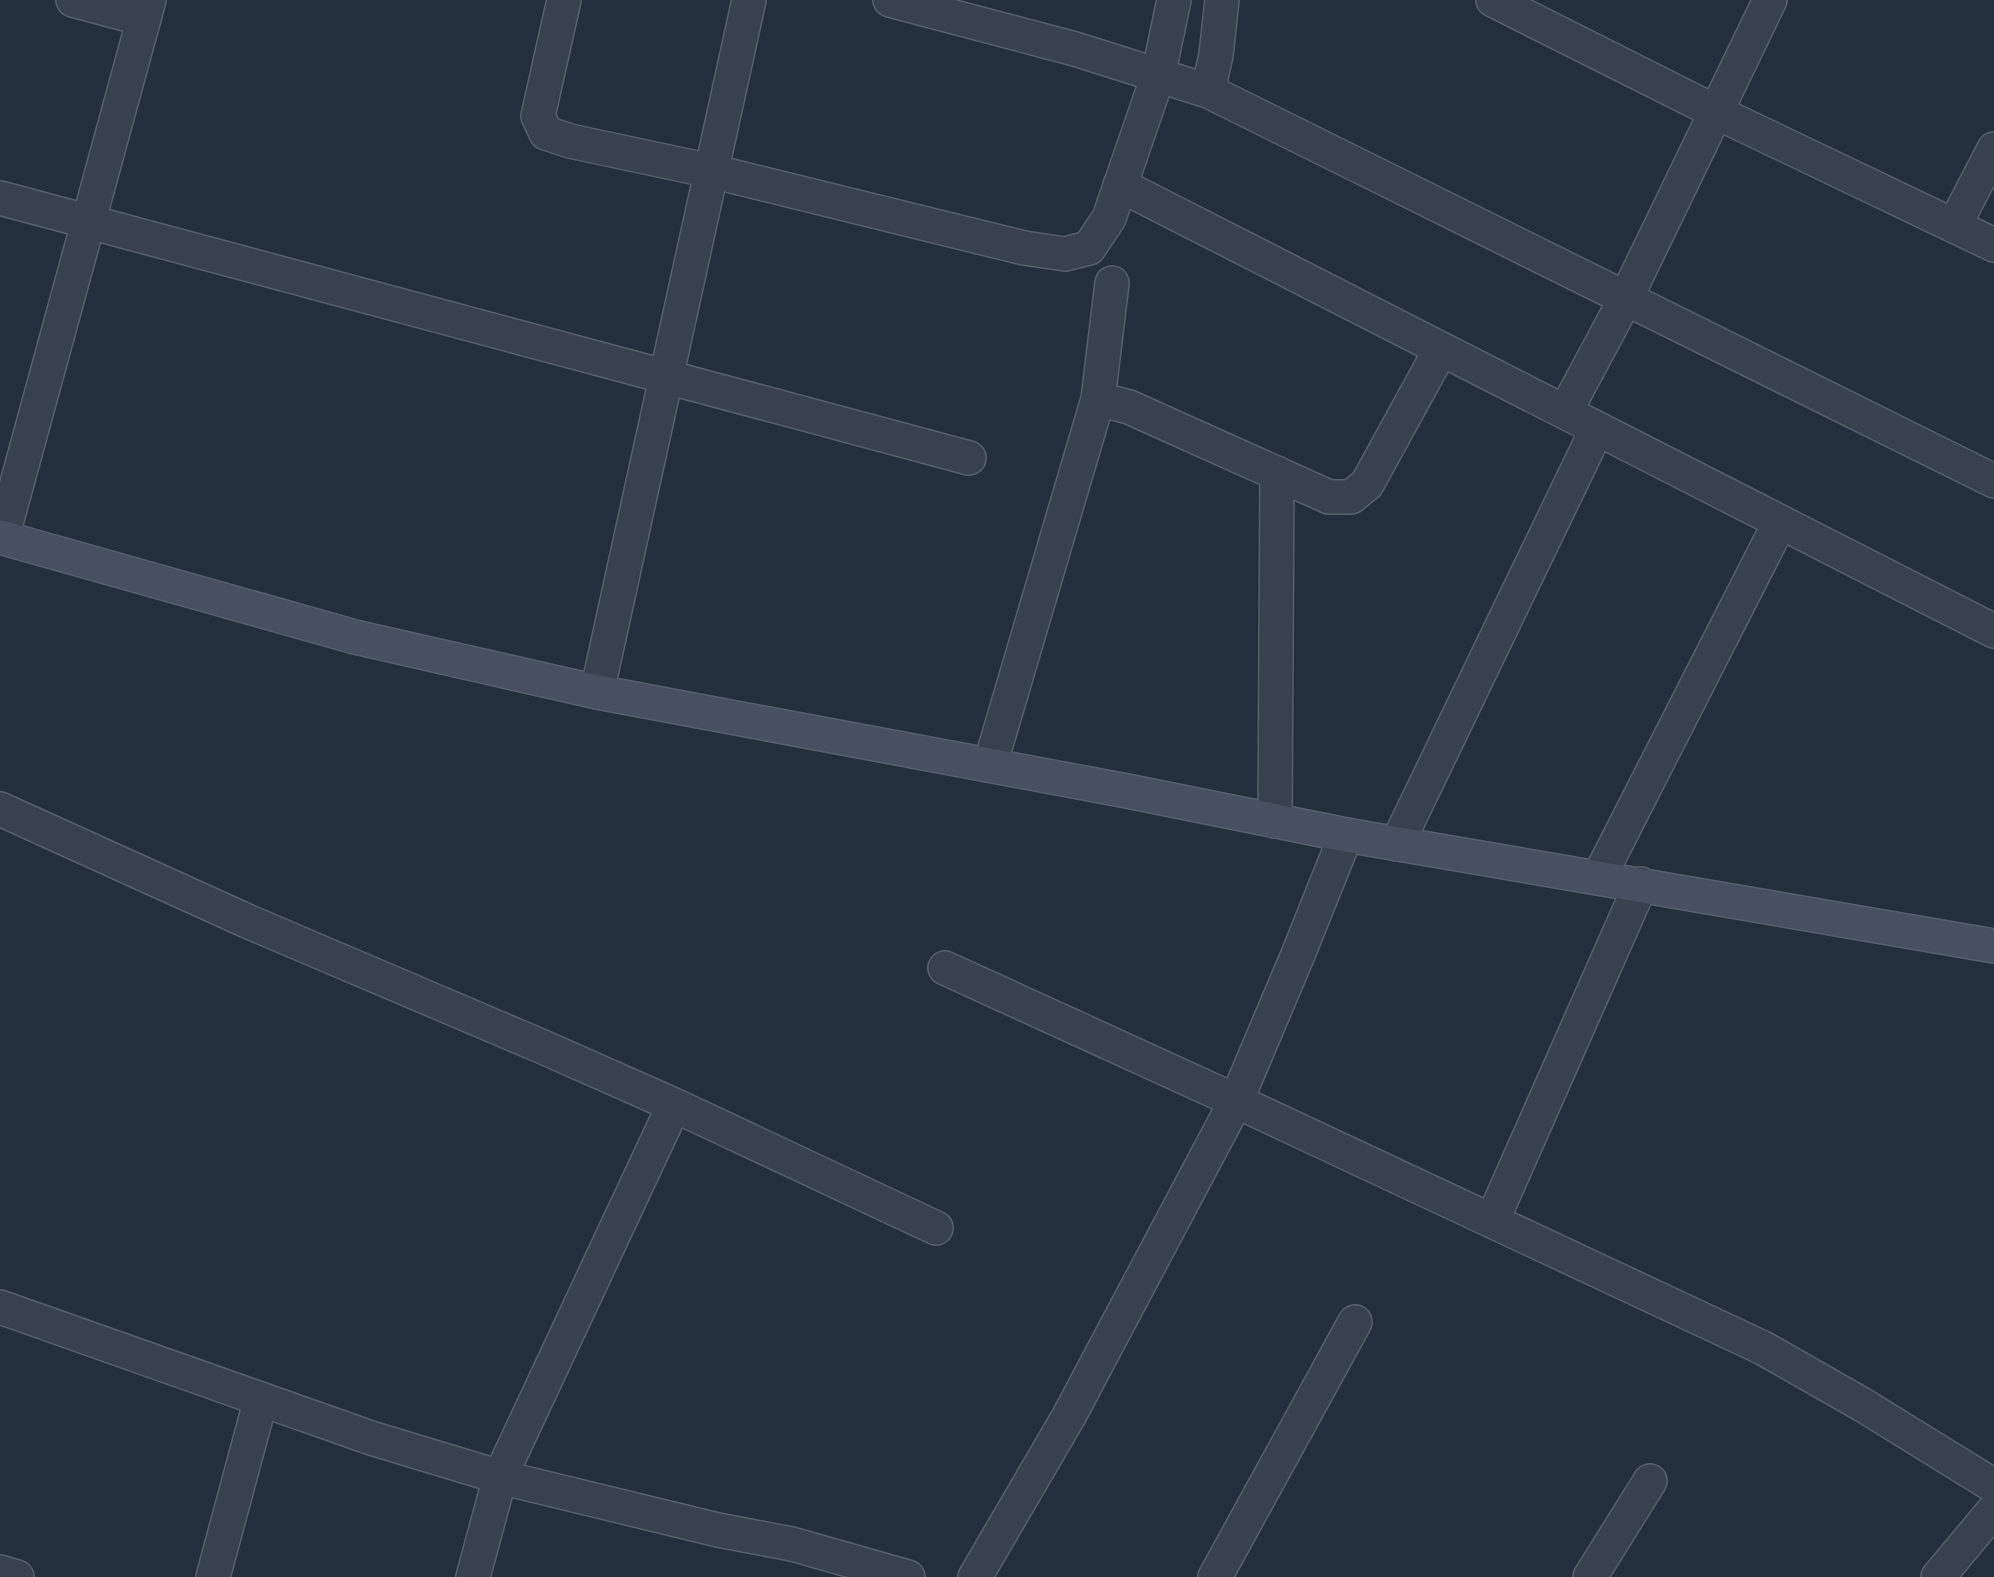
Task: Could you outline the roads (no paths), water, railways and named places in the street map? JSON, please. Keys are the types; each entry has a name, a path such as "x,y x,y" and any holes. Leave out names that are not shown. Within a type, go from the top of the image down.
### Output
{"main road":[{"path":"1,537 356,637 597,692 990,765 1346,835 1994,946"}],"street":[{"path":"1,537 146,10 73,0"},
{"path":"564,0 538,116 546,133 570,141 711,171 1024,248 1065,254 1089,248 1109,218 1158,76 1174,0"},
{"path":"597,692 749,0"},
{"path":"890,0 1075,49 1208,91 1994,481"},
{"path":"1208,91 1216,55 1222,0"},
{"path":"1492,0 1716,112 1994,245"},
{"path":"1565,412 1626,298 1770,0"},
{"path":"1954,226 1994,149"},
{"path":"1120,185 1994,631"},
{"path":"0,198 969,458"},
{"path":"990,765 1098,399 1112,283"},
{"path":"1098,399 1129,407 1329,497 1351,497 1367,484 1441,349"},
{"path":"1396,844 1597,429"},
{"path":"1275,821 1277,473"},
{"path":"1599,877 1780,522"},
{"path":"0,809 247,921 674,1105 936,1228"},
{"path":"975,1577 1069,1416 1236,1101 1346,835"},
{"path":"1492,1221 1641,884"},
{"path":"945,968 1236,1101 1763,1348 1863,1405 1994,1486"},
{"path":"473,1577 500,1477 674,1105"},
{"path":"0,1307 370,1438 500,1477 718,1530 792,1544 908,1577"},
{"path":"1215,1577 1355,1322"},
{"path":"213,1577 261,1399"},
{"path":"1590,1577 1650,1481"},
{"path":"1938,1577 1994,1510"},
{"path":"0,1572 17,1577"}]}
